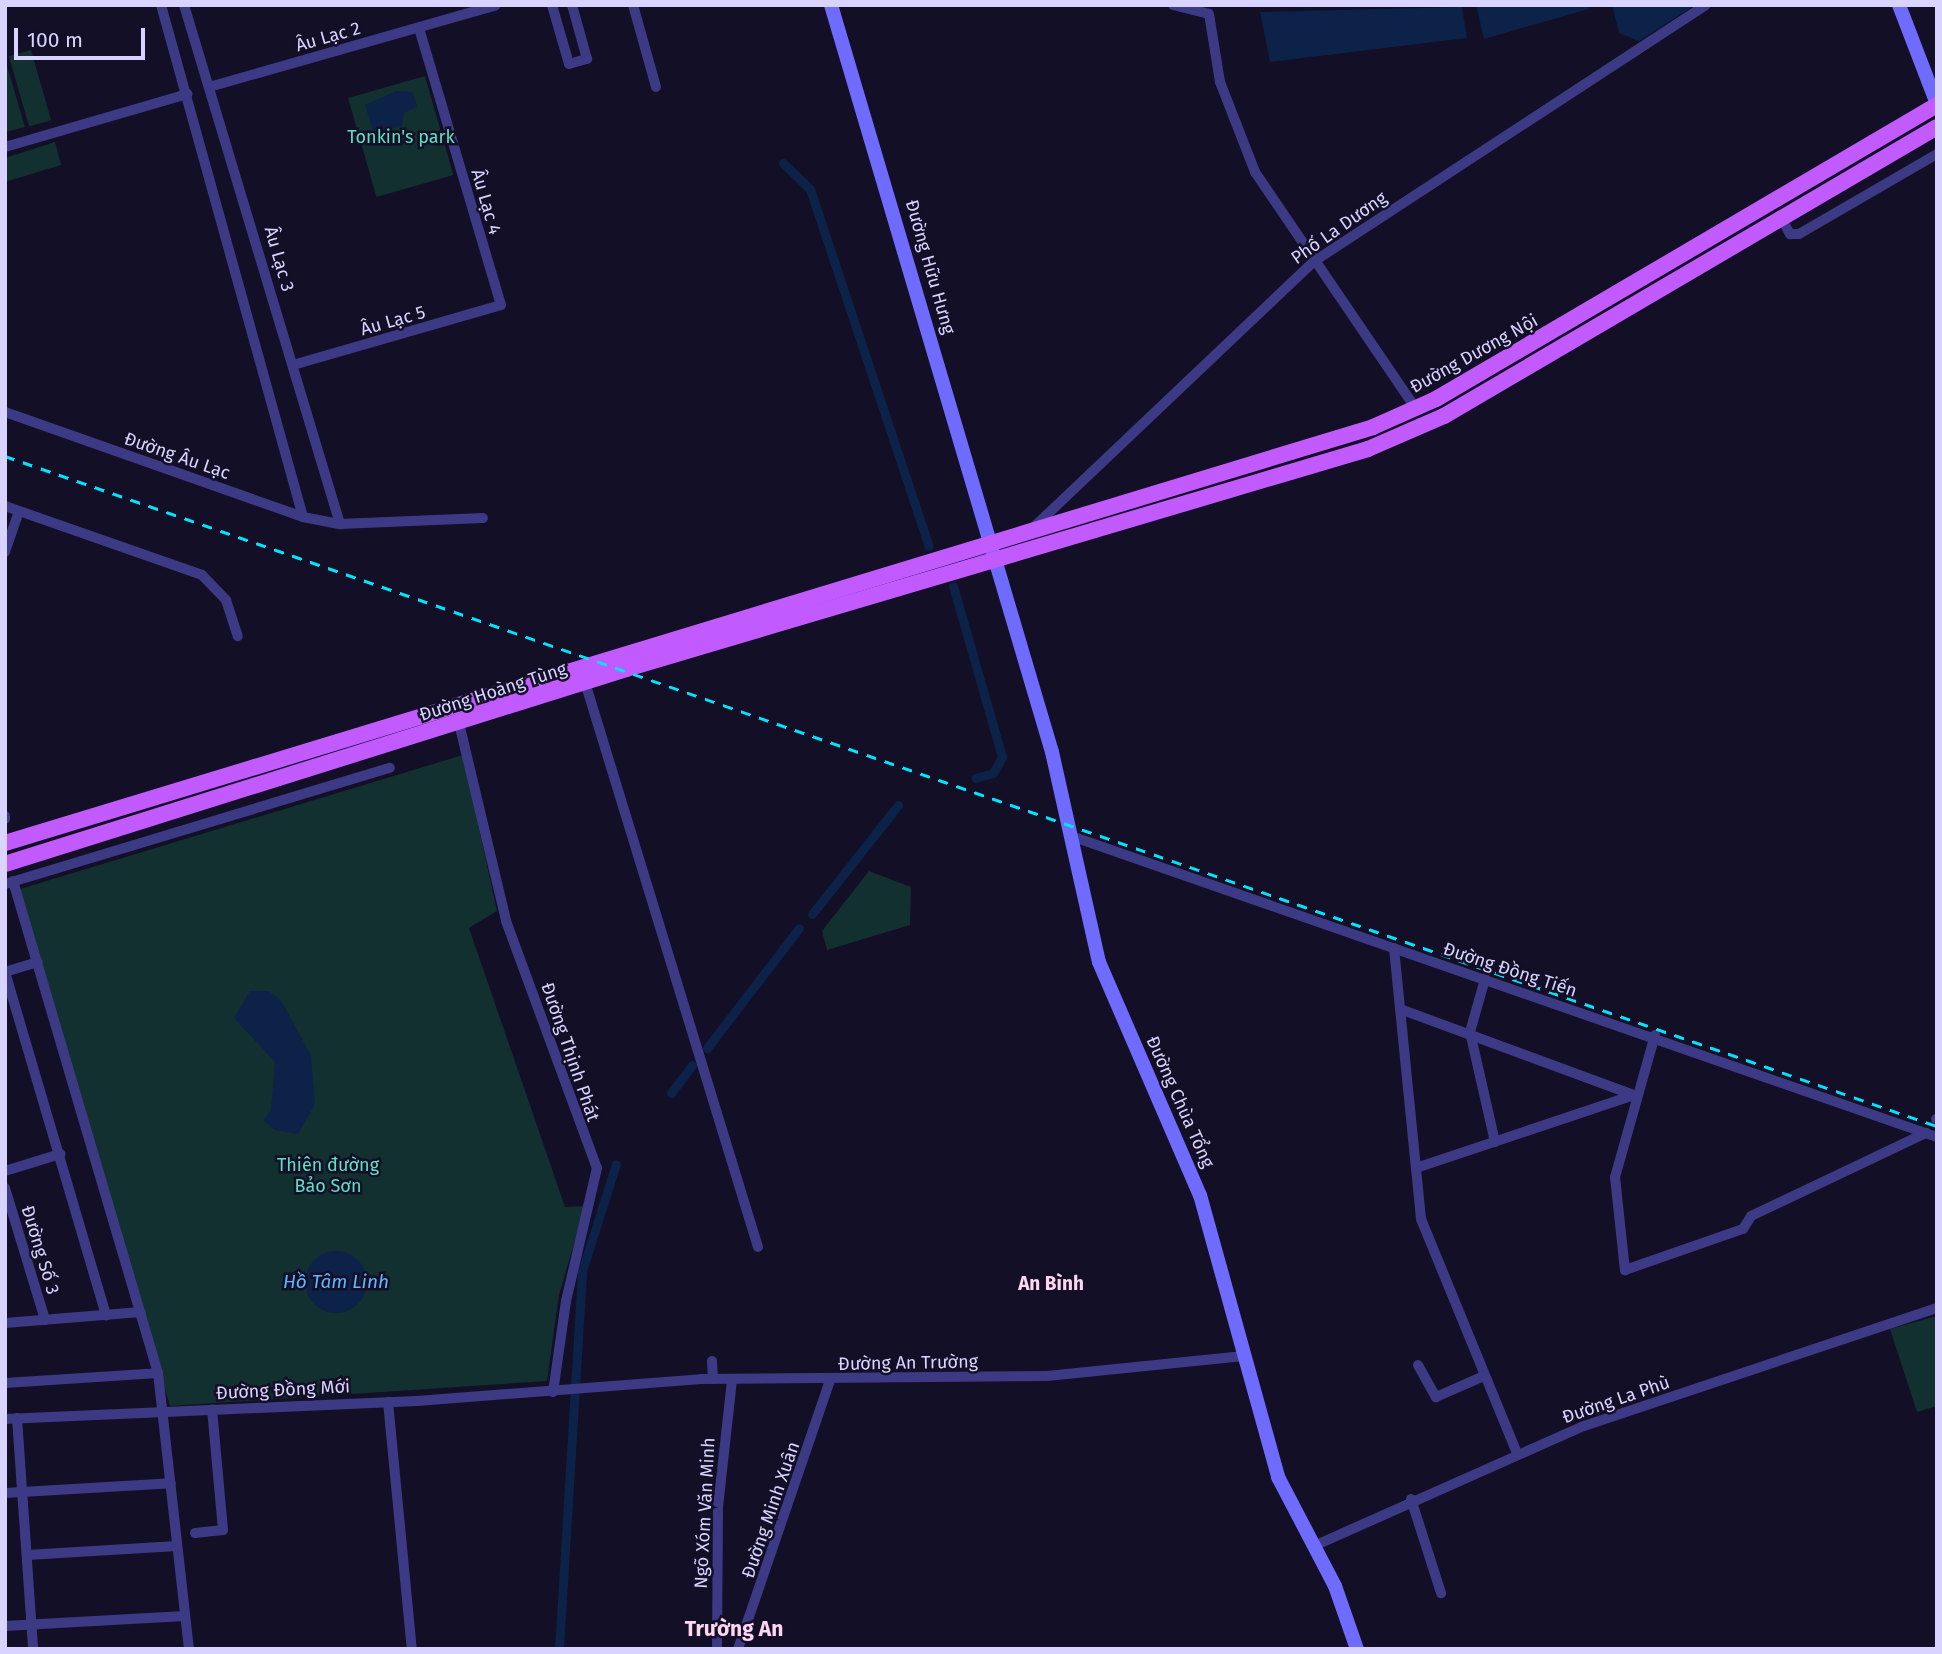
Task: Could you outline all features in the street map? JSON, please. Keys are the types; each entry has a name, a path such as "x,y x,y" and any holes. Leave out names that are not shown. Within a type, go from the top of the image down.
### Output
{"main road":[{"name":"Đường Hữu Hưng","path":"831,5 995,562"},
{"path":"1899,5 1933,83 1937,104"},
{"name":"Đường Dương Nội","path":"988,540 1339,440 1416,409 1937,104"},
{"path":"995,562 1282,478 1427,424 1783,221 1937,127"},
{"path":"1416,409 1427,424"},
{"name":"Đường Hoàng Tùng","path":"5,843 988,540"},
{"name":"Đường Hoàng Tùng","path":"5,864 585,683 995,562"},
{"name":"Đường Chùa Tổng","path":"995,562 1072,836 1099,962 1200,1195 1278,1477 1314,1546 1357,1649"},
{"path":"374,728 381,748"},
{"path":"208,779 215,799"}],"street":[{"path":"161,5 303,517"},
{"name":"Âu Lạc 3","path":"184,5 341,524"},
{"name":"Âu Lạc 2","path":"209,87 496,5"},
{"path":"552,5 569,64 587,59 572,5"},
{"path":"633,5 656,86"},
{"path":"1173,5 1209,14 1220,82 1241,143 1313,262 1416,409"},
{"name":"Phố La Dương","path":"1033,528 1313,262 1705,5"},
{"name":"Âu Lạc 4","path":"419,28 501,305"},
{"path":"5,147 187,94"},
{"path":"1783,221 1790,234 1799,234 1937,154"},
{"name":"Âu Lạc 5","path":"293,365 501,305"},
{"name":"Đường Âu Lạc","path":"5,412 303,517 341,524 483,519"},
{"path":"5,506 202,575 226,600 238,636"},
{"path":"5,552 19,511"},
{"path":"579,665 758,1247"},
{"name":"Đường Thịnh Phát","path":"459,723 506,921 597,1168 595,1218 566,1301 563,1391"},
{"path":"189,1649 165,1412 158,1374 37,962 9,882 198,822 390,768"},
{"path":"192,806 198,822"},
{"name":"Đường Đồng Tiến","path":"1072,836 1655,1035 1937,1137"},
{"path":"1394,948 1424,1231 1517,1453"},
{"path":"37,962 5,972 106,1315"},
{"path":"1485,979 1470,1032 1495,1142"},
{"path":"1400,1009 1470,1032 1634,1095"},
{"path":"1655,1035 1634,1095 1615,1177 1625,1270 1743,1229 1751,1216 1926,1133"},
{"path":"1416,1168 1634,1095"},
{"path":"5,1171 60,1154"},
{"name":"Đường Số 3","path":"5,1188 45,1320"},
{"name":"Đường La Phù","path":"1314,1546 1517,1453 1937,1308"},
{"path":"5,1323 141,1312"},
{"name":"Đường An Trường","path":"563,1391 713,1379 830,1381 1047,1376 1244,1356"},
{"path":"712,1361 713,1379"},
{"path":"1418,1365 1436,1396 1484,1376"},
{"path":"5,1383 158,1374"},
{"name":"Ngõ Xóm Văn Minh","path":"717,1649 718,1507 732,1380"},
{"name":"Đường Minh Xuân","path":"738,1649 830,1381"},
{"name":"Đường Đồng Mới","path":"5,1419 388,1402 563,1391"},
{"path":"388,1402 411,1641"},
{"path":"195,1533 223,1530 212,1409"},
{"path":"17,1418 33,1649"},
{"path":"5,1493 171,1483"},
{"path":"1411,1500 1441,1594"},
{"path":"27,1555 177,1546"},
{"path":"5,1626 185,1616"}],"green space":[{"path":"31,50 51,120 29,127 9,56"},
{"path":"5,59 25,127 5,132"},
{"name":"Tonkin's park","path":"425,76 453,175 376,197 348,98"},
{"path":"55,142 61,165 5,182 5,158"},
{"name":"Thiên đường Bảo Sơn","path":"463,755 497,911 469,928 565,1207 585,1206 559,1295 547,1381 170,1406 20,889"},
{"path":"869,871 911,887 910,925 827,950 822,931"},
{"path":"1937,1316 1937,1406 1917,1412 1890,1329"}],"water":[{"path":"1476,5 1588,5 1589,9 1484,39"},
{"path":"1612,5 1695,5 1639,41 1619,33"},
{"path":"1462,7 1467,38 1270,62 1260,12"},
{"path":"396,91 413,92 417,106 404,113 402,126 374,134 365,105"},
{"path":"250,991 268,991 281,1000 311,1056 315,1104 298,1134 275,1130 263,1120 271,1110 275,1062 234,1018"},
{"name":"Hồ Tâm Linh","path":"336,1251 358,1260 367,1282 358,1304 336,1313 314,1304 305,1282 314,1260"}],"waterway":[{"path":"783,163 810,189 929,546"},
{"path":"953,586 1002,757 993,773 976,778"},
{"path":"812,914 898,805"},
{"path":"707,1048 799,928"},
{"path":"671,1093 692,1065"},
{"path":"559,1649 582,1271 616,1164"}],"railway":[{"path":"5,456 1937,1126"}],"district":[{"name":"An Bình","path":"1051,1284"},
{"name":"Trường An","path":"734,1629"}]}
